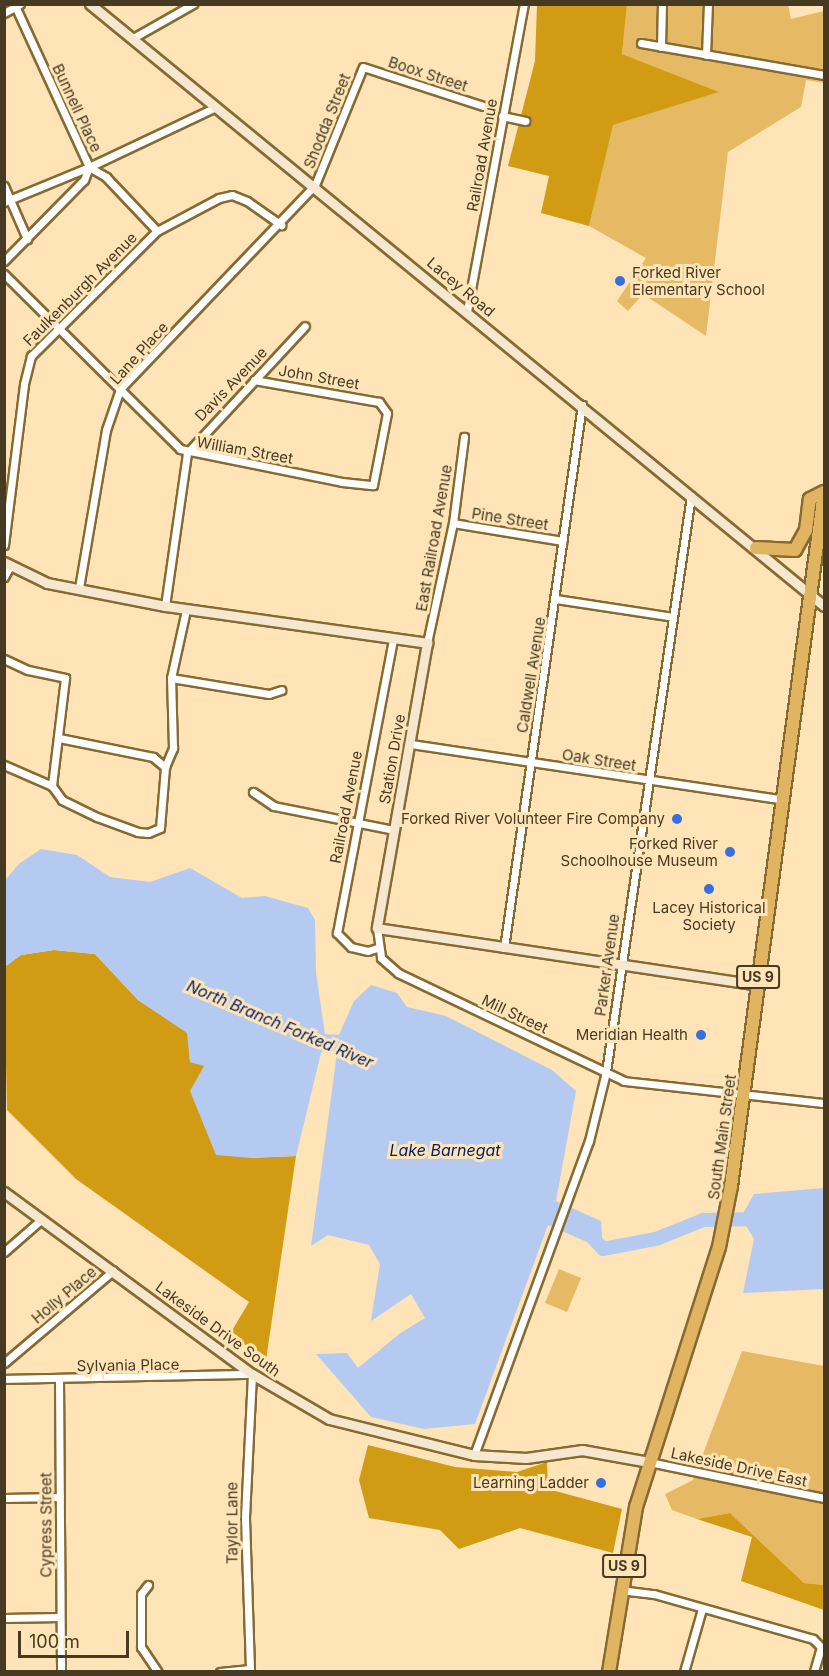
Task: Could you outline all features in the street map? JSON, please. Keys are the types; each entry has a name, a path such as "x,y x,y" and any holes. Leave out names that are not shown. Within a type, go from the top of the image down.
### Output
{"highway":[{"path":"756,549 795,550 806,530 810,499 825,493"},
{"name":"US 9","path":"811,595 825,493"},
{"name":"South Main Street","path":"609,1671 620,1590 636,1507 722,1231 729,1196 811,595"}],"street":[{"path":"133,38 193,4"},
{"name":"Railroad Avenue","path":"467,311 524,4"},
{"path":"661,47 662,4"},
{"path":"706,56 708,4"},
{"name":"Lacey Road","path":"93,5 825,606"},
{"path":"4,13 18,6"},
{"name":"Bunnell Place","path":"18,6 89,167 106,177 157,231"},
{"path":"641,43 825,75"},
{"name":"Boox Street","path":"363,67 483,106"},
{"name":"Shodda Street","path":"315,185 363,67"},
{"path":"8,201 89,167 216,107"},
{"path":"502,116 525,121"},
{"path":"4,261 84,180 89,167"},
{"name":"Lane Place","path":"79,588 106,430 120,389 281,225 315,185"},
{"path":"4,186 8,201 27,239"},
{"name":"Faulkenburgh Avenue","path":"4,546 31,357 157,231 219,198 232,195 281,225"},
{"name":"William Street","path":"4,274 186,453 373,485"},
{"name":"Davis Avenue","path":"186,453 305,326"},
{"name":"John Street","path":"254,380 379,402 387,413 373,485"},
{"name":"Caldwell Avenue","path":"504,948 556,599 582,405"},
{"name":"East Railroad Avenue","path":"428,643 453,523 464,437"},
{"path":"165,606 186,453"},
{"path":"4,458 15,460"},
{"name":"Parker Avenue","path":"474,1455 564,1203 589,1141 606,1072 619,965 691,496"},
{"name":"Pine Street","path":"453,523 563,541"},
{"path":"4,578 7,564 47,583 186,610 428,643"},
{"path":"556,599 673,617"},
{"path":"4,765 52,786 62,800 97,817 148,833 160,828 165,767 172,748 171,678 186,610"},
{"name":"Railroad Avenue","path":"377,948 368,951 351,947 337,933 393,639"},
{"name":"Station Drive","path":"377,928 428,643"},
{"path":"4,659 28,670 65,678 60,738 52,786"},
{"path":"171,678 269,694 281,690"},
{"path":"60,738 153,757 165,767"},
{"name":"Oak Street","path":"411,744 784,800"},
{"path":"253,792 274,806 394,830"},
{"path":"377,948 377,928 757,985"},
{"name":"Mill Street","path":"377,948 398,973 624,1081 744,1092 825,1103"},
{"name":"Lakeside Drive South","path":"4,1192 252,1374 329,1419 474,1455 526,1458 582,1450 649,1462"},
{"path":"4,1252 42,1219"},
{"name":"Holly Place","path":"4,1363 113,1271"},
{"name":"Sylvania Place","path":"4,1379 252,1374"},
{"name":"Taylor Lane","path":"250,1670 245,1518 252,1374"},
{"name":"Cypress Street","path":"59,1379 61,1671"},
{"name":"Lakeside Drive East","path":"649,1462 825,1498"},
{"path":"4,1498 60,1497"},
{"path":"148,1585 141,1594 141,1647 158,1671"},
{"path":"620,1590 654,1594 702,1610 813,1639 821,1647 814,1671"},
{"path":"684,1671 702,1610"},
{"path":"4,1618 60,1617"},
{"path":"220,1671 250,1670"}],"shaded area":[{"path":"537,5 627,5 622,54 719,92 613,125 589,226 541,213 549,176 508,166 535,61"},
{"path":"627,5 788,5 791,19 824,11 824,83 806,80 801,107 728,152 706,336 643,294 628,311 617,301 646,258 589,226 612,125 718,92 622,54"},
{"path":"54,950 95,954 138,1000 188,1033 190,1062 204,1065 251,1158 296,1156 266,1360 230,1334 249,1302 76,1179 7,1110 4,967 21,955"},
{"path":"559,1269 581,1278 567,1312 545,1303"},
{"path":"742,1351 824,1366 824,1585 804,1583 730,1513 697,1519 672,1510 665,1494 693,1480"},
{"path":"368,1445 455,1467 517,1472 547,1462 548,1489 622,1509 613,1553 520,1528 459,1549 440,1530 369,1518 359,1480"},
{"path":"730,1513 804,1583 824,1585 824,1610 741,1581 752,1537 697,1519"}],"water":[{"name":"Lake Barnegat","path":"41,849 77,855 110,877 150,882 190,868 242,898 265,896 308,908 315,920 316,973 325,1034 339,1035 354,1001 371,985 397,993 407,1007 446,1016 552,1070 576,1091 556,1201 601,1221 603,1249 548,1225 475,1424 424,1429 371,1417 316,1354 347,1353 358,1368 399,1334 425,1318 411,1294 371,1321 380,1264 369,1245 328,1235 311,1246 337,1053 326,1047 321,1053 296,1156 251,1158 216,1155 190,1091 204,1066 190,1062 187,1033 138,1000 95,954 54,950 21,955 5,967 5,880 20,863"},
{"path":"824,1188 824,1289 743,1293 754,1239 741,1217 754,1194"}],"waterway":[{"name":"North Branch Forked River","path":"592,1237 603,1249 656,1239 703,1220 761,1219"}],"place":[{"name":"Forked River Elementary School","path":"620,281"},
{"name":"Forked River Volunteer Fire Company","path":"677,819"},
{"name":"Forked River Schoolhouse Museum","path":"730,852"},
{"name":"Lacey Historical Society","path":"709,889"},
{"name":"Meridian Health","path":"701,1035"},
{"name":"Learning Ladder","path":"601,1483"}]}
